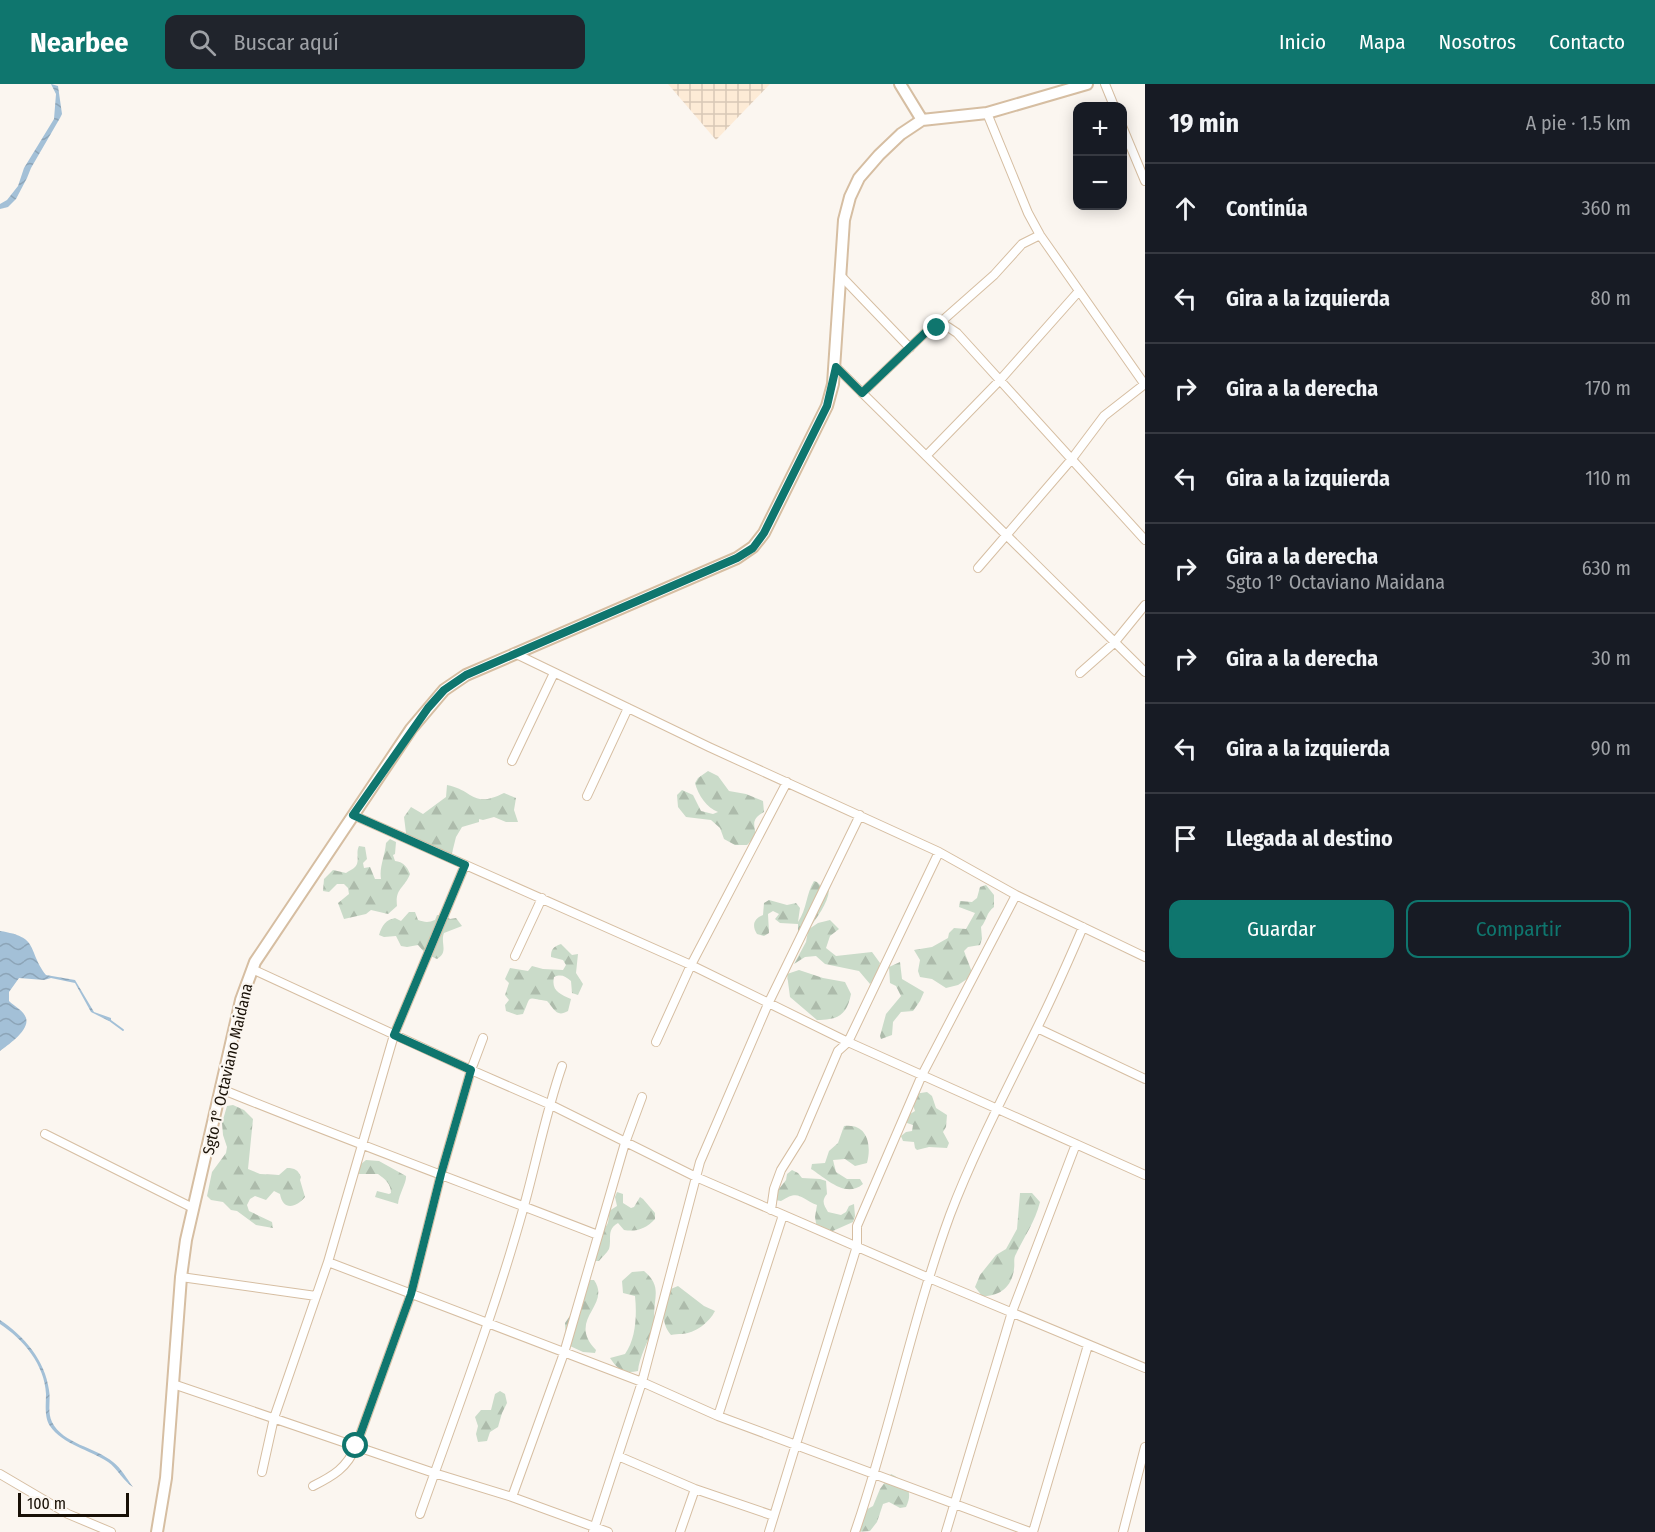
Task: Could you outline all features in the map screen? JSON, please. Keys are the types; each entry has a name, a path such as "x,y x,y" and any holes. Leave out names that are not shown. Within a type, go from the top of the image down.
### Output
{"main road":[{"path":"900,84 922,120 987,113 1088,84"},
{"name":"Sgto 1° Octaviano Maidana","path":"158,1532 166,1478 181,1277 194,1208 241,1000 252,969 411,729 444,690 466,675 737,558 753,548 764,533 827,406 836,367 844,220 850,197 859,177 886,148 901,134 922,120"}],"street":[{"path":"1105,84 1112,102"},
{"path":"978,568 1071,460 1104,416 1145,385 1040,235 1028,213 987,113"},
{"path":"1127,138 1145,181"},
{"path":"862,393 994,275 1022,244 1040,235"},
{"path":"840,275 910,348"},
{"path":"926,456 1001,379 1079,291"},
{"path":"931,331 948,327 957,333 1145,540"},
{"path":"836,367 1145,672"},
{"path":"1080,673 1114,643 1145,605"},
{"path":"514,654 939,852 1016,895 1145,957"},
{"path":"512,761 554,673"},
{"path":"588,796 628,708"},
{"path":"656,1042 691,965 787,782"},
{"path":"353,815 691,965 848,1042 1145,1175"},
{"path":"594,1530 642,1382 700,1161 768,1004 860,815"},
{"path":"771,1210 774,1189 781,1170 801,1138 838,1051 848,1042 939,852"},
{"path":"262,1472 274,1418 328,1262 394,1035 465,865"},
{"path":"769,1532 857,1245 857,1226 922,1075 1016,895"},
{"path":"516,956 542,898"},
{"path":"855,1532 875,1474 929,1278 951,1214 996,1109 1037,1028 1083,927"},
{"path":"252,969 549,1104 696,1177 1145,1368"},
{"path":"1037,1028 1145,1079"},
{"path":"313,1486 331,1477 350,1460 356,1446 411,1294 441,1174 471,1070 483,1038"},
{"path":"420,1514 488,1323 524,1206 549,1104 562,1066"},
{"path":"221,1089 362,1146 598,1235"},
{"path":"512,1497 564,1353 625,1143 642,1098"},
{"path":"45,1134 194,1208"},
{"path":"946,1532 1011,1312 1076,1144"},
{"path":"718,1416 783,1215"},
{"path":"328,1262 642,1382 718,1416 1031,1532 1088,1345"},
{"path":"181,1277 316,1296"},
{"path":"173,1384 434,1473 512,1497 594,1530 608,1532"},
{"path":"1124,1532 1145,1447"},
{"path":"618,1456 695,1489 774,1516"},
{"path":"0,1474 68,1514 111,1532"},
{"path":"680,1532 695,1489"}],"shaded area":[{"path":"668,84 770,84 716,140"}],"green space":[{"path":"708,771 718,776 729,791 746,794 763,801 764,812 754,822 756,836 747,845 735,845 724,839 720,828 711,820 686,817 678,807 677,795 682,790 693,795 701,811 713,814 718,812 704,800 695,783"},
{"path":"447,785 479,799 504,793 516,798 514,810 518,822 506,822 494,817 479,819 479,822 462,827 456,837 450,861 407,841 404,817 411,807 423,814 446,797"},
{"path":"390,839 396,842 393,855 395,861 404,865 410,874 397,896 397,906 388,914 371,910 366,914 344,919 338,903 349,894 348,888 344,884 337,884 329,892 323,891 324,879 333,870 346,873 354,868 357,863 359,846 365,847 367,859 363,863 364,868 370,867 375,879 381,879 386,843"},
{"path":"814,881 826,891 829,890 824,906 809,929 818,923 830,920 839,929 830,936 826,948 836,956 872,952 880,963 877,975 870,984 859,971 825,964 816,956 805,957 794,964 806,942 808,931 798,936 798,924 780,923 775,919 779,914 773,911 768,914 769,933 764,936 757,934 754,923 763,915 764,903 769,900 787,905 796,903 800,908 798,922"},
{"path":"986,885 994,895 994,907 981,927 980,945 968,947 964,951 973,975 958,985 946,988 932,979 920,977 918,971 920,960 914,950 932,947 948,938 954,928 966,929 975,913 959,907 960,901 972,902 977,898 980,887"},
{"path":"409,912 415,912 418,920 424,922 435,920 437,915 444,915 450,919 456,918 462,926 444,933 443,953 437,959 426,954 418,945 401,946 396,936 379,935 389,920 395,918 401,921"},
{"path":"561,944 572,955 578,954 576,973 583,984 578,995 572,993 569,979 561,976 554,977 555,989 571,999 568,1011 558,1013 547,1001 530,999 523,1014 517,1015 506,1011 505,1005 509,1000 505,995 509,983 505,979 510,968 528,971 532,966 563,970 566,965 563,960 551,957 553,949"},
{"path":"900,962 902,979 924,992 913,1011 901,1012 893,1022 892,1035 881,1039 886,1014 901,996 896,986 890,983 889,967"},
{"path":"799,970 845,982 851,994 847,1007 840,1015 831,1019 817,1020 790,997 787,974"},
{"path":"927,1092 932,1096 936,1108 947,1115 943,1132 949,1143 947,1148 929,1147 917,1150 914,1142 903,1141 901,1136 912,1131 913,1125 907,1123 905,1117 915,1111 914,1094"},
{"path":"233,1105 244,1110 253,1119 248,1169 260,1174 279,1175 287,1168 292,1168 301,1177 305,1197 298,1204 287,1205 280,1194 274,1191 266,1200 255,1196 250,1199 247,1205 249,1211 272,1222 273,1228 256,1225 237,1211 231,1210 223,1202 211,1200 207,1196 212,1172 226,1153 222,1123 227,1106"},
{"path":"844,1126 852,1126 863,1131 869,1149 867,1163 855,1166 845,1159 833,1160 836,1172 847,1179 860,1179 863,1184 849,1189 836,1186 811,1169 812,1164 825,1163 829,1151 838,1143"},
{"path":"366,1160 379,1161 406,1176 398,1204 375,1197 377,1191 391,1193 387,1182 378,1174 356,1174 356,1168"},
{"path":"792,1170 802,1178 826,1181 827,1194 824,1203 828,1212 841,1215 854,1204 853,1222 826,1234 817,1229 815,1217 817,1205 796,1195 781,1201 775,1200 775,1194"},
{"path":"617,1192 623,1194 623,1203 631,1208 640,1197 643,1199 655,1213 655,1219 641,1229 633,1231 624,1230 618,1223 612,1228 609,1249 599,1261 596,1261 592,1254 592,1233 597,1229 603,1230 607,1225 609,1211 617,1206 615,1197"},
{"path":"1020,1193 1032,1193 1040,1202 1038,1209 1015,1256 1011,1281 999,1293 982,1296 975,1287 980,1275 996,1255 1006,1249 1017,1229"},
{"path":"644,1271 651,1278 656,1290 654,1318 656,1327 644,1349 638,1371 629,1372 616,1366 610,1358 625,1354 635,1326 635,1296 623,1293 622,1281 632,1272"},
{"path":"588,1280 594,1280 598,1289 598,1298 587,1321 586,1330 588,1339 596,1350 595,1353 583,1352 570,1346 566,1338 565,1323 576,1307"},
{"path":"678,1286 704,1306 715,1311 709,1320 697,1329 671,1335 664,1320 666,1291"},
{"path":"500,1391 505,1394 507,1403 498,1427 490,1432 487,1441 478,1442 476,1434 478,1426 475,1417 481,1410 491,1410 495,1394"},
{"path":"891,1474 901,1480 909,1491 906,1507 900,1508 889,1502 883,1504 877,1522 870,1531 855,1532 862,1512 873,1506 880,1489"}],"water":[{"path":"51,84 58,86 62,114 16,199 8,207 0,209 0,204 7,200 18,186 24,168 54,119 56,94"},
{"path":"0,931 27,941 46,975 75,980 94,1012 111,1018 111,1020 91,1012 75,983 51,978 44,980 19,978 9,992 9,1001 23,1013 26,1018 25,1027 18,1037 0,1051"},
{"path":"0,1320 25,1341 38,1359 47,1379 49,1410 52,1422 57,1429 71,1440 113,1462 133,1487 108,1462 62,1438 50,1426 46,1415 45,1383 42,1373 24,1345 0,1324"}],"waterway":[{"path":"108,1019 123,1030"}],"route":[{"path":"356,1446 411,1294 441,1174 471,1070 394,1035 465,865 353,815 411,729 444,690 466,675 737,558 753,548 764,533 827,406 836,367 862,393 925,333 937,328"}]}
